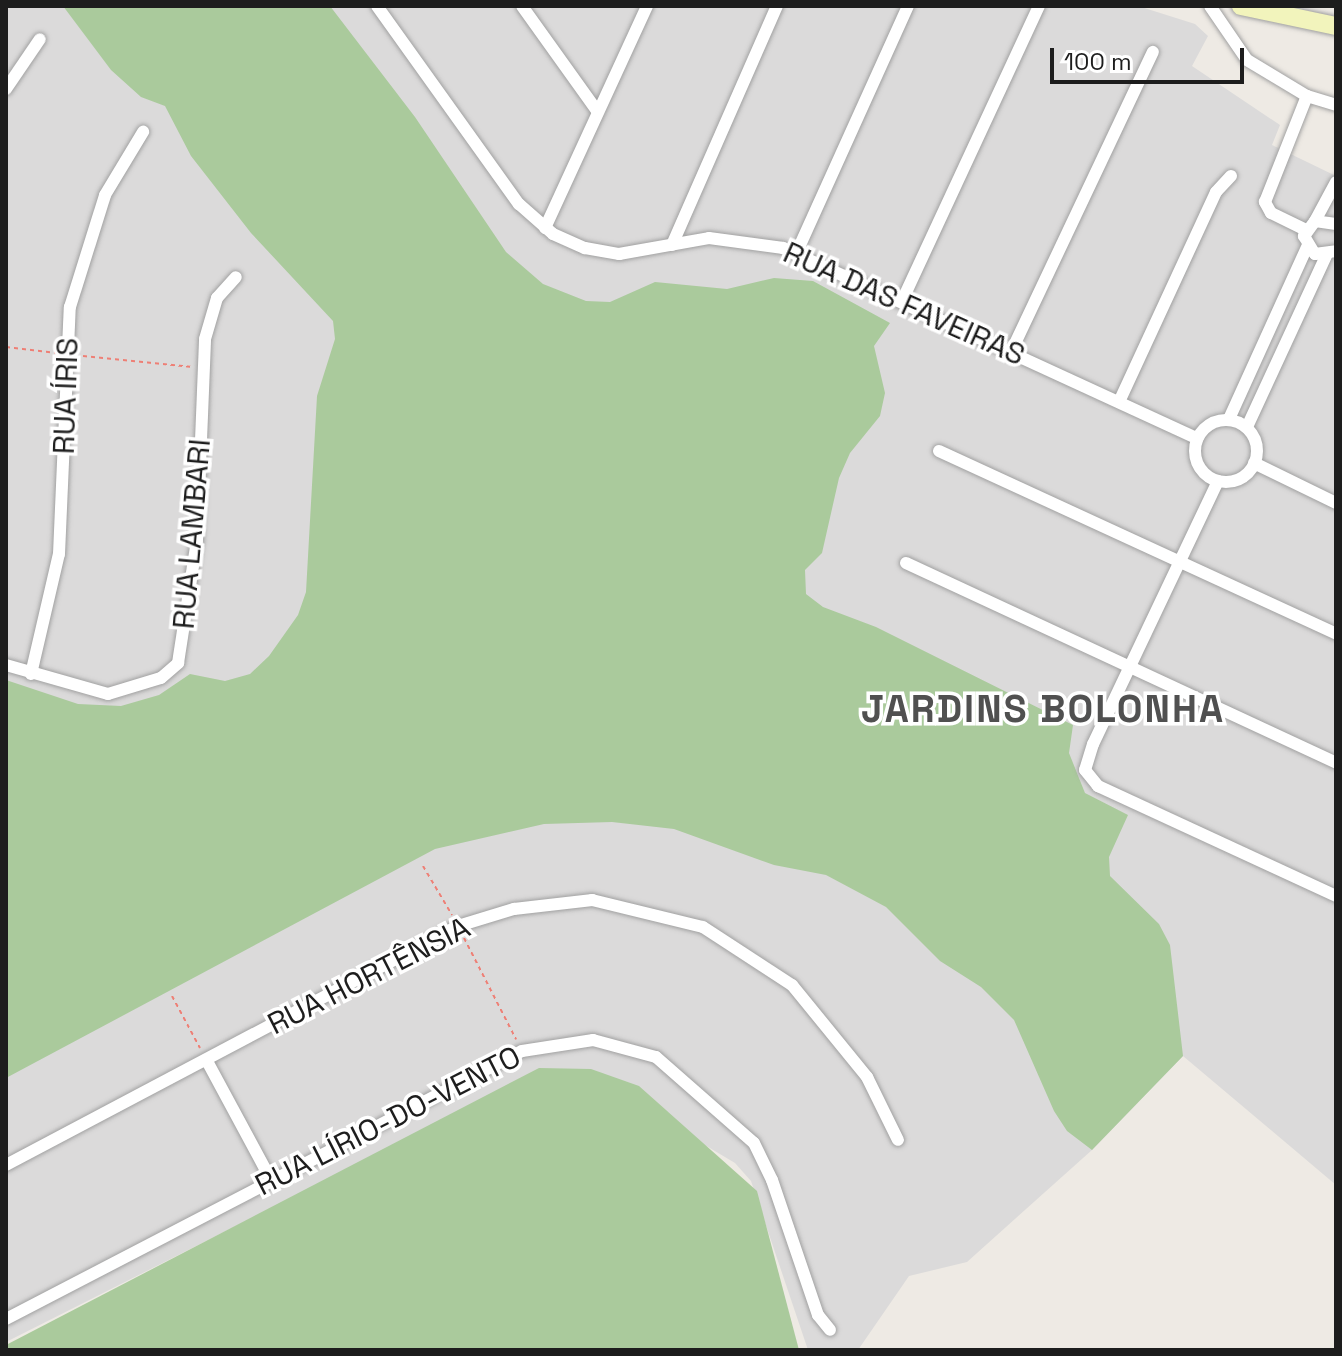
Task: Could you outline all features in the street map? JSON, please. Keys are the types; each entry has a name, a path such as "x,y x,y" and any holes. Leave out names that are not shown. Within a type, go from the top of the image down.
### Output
{"street":[{"name":"RUA DAS FAVEIRAS","path":"377,6 519,204 545,228 601,251 638,252 731,238 796,254 1197,438"},
{"path":"522,6 598,112"},
{"path":"545,228 647,6"},
{"path":"672,245 777,6"},
{"path":"796,254 908,6"},
{"path":"902,301 1039,6"},
{"path":"1210,6 1247,60 1307,96 1336,105"},
{"path":"1241,6 1336,26"},
{"path":"6,89 40,39"},
{"path":"1011,352 1153,52"},
{"path":"1307,96 1265,202 1271,213 1310,225 1336,224"},
{"name":"RUA ÍRIS","path":"31,674 59,554 70,307 105,195 143,132"},
{"path":"1119,402 1216,192 1231,176"},
{"path":"1229,419 1307,247 1310,225 1336,182"},
{"path":"1247,427 1331,253 1307,247"},
{"name":"RUA LAMBARI","path":"6,665 108,694 161,678 178,663 197,540 203,369 217,298 236,277"},
{"path":"1229,419 1247,427 1256,444 1254,463 1239,479 1218,481 1196,459 1197,438 1210,424 1229,419"},
{"path":"939,451 1336,634"},
{"path":"1254,463 1335,499"},
{"path":"1218,481 1087,759 1091,780 1336,896"},
{"path":"906,563 1336,763"},
{"name":"RUA HORTÊNSIA","path":"6,1165 458,926 514,909 592,900 703,927 783,978 814,1006 867,1077 898,1140"},
{"name":"RUA LÍRIO-DO-VENTO","path":"6,1319 522,1051 572,1040 638,1049 675,1071 725,1113 763,1158 818,1315 830,1330"},
{"path":"207,1061 271,1180"}],"path":[{"path":"6,347 203,369"},
{"path":"423,866 458,926 522,1051"},
{"path":"172,996 207,1061"}],"shaded area":[{"path":"6,6 1138,6 1195,24 1208,36 1192,66 1280,125 1272,145 1336,176 1336,1185 1183,1056 1092,1150 967,1262 909,1276 858,1350 808,1350 751,1181 735,1163 678,1129 337,1175 6,1342"}],"green space":[{"path":"63,6 330,6 415,117 506,252 543,284 586,301 610,302 655,282 727,289 774,278 813,281 890,323 874,346 885,393 880,416 850,453 839,478 822,553 805,570 806,594 823,607 876,627 1073,725 1069,753 1085,793 1128,815 1109,857 1110,876 1159,924 1170,945 1183,1056 1092,1150 1067,1131 1054,1111 1014,1020 981,987 940,961 886,907 826,875 774,865 674,829 612,822 544,824 435,849 6,1078 6,680 78,704 121,706 159,695 190,674 225,681 250,674 269,656 298,615 306,592 317,396 335,339 333,321 251,233 191,156 165,106 141,97 111,70"},
{"path":"539,1068 591,1069 639,1086 757,1191 799,1350 6,1350 6,1345"}],"district":[{"name":"JARDINS BOLONHA","path":"1043,710"}]}
